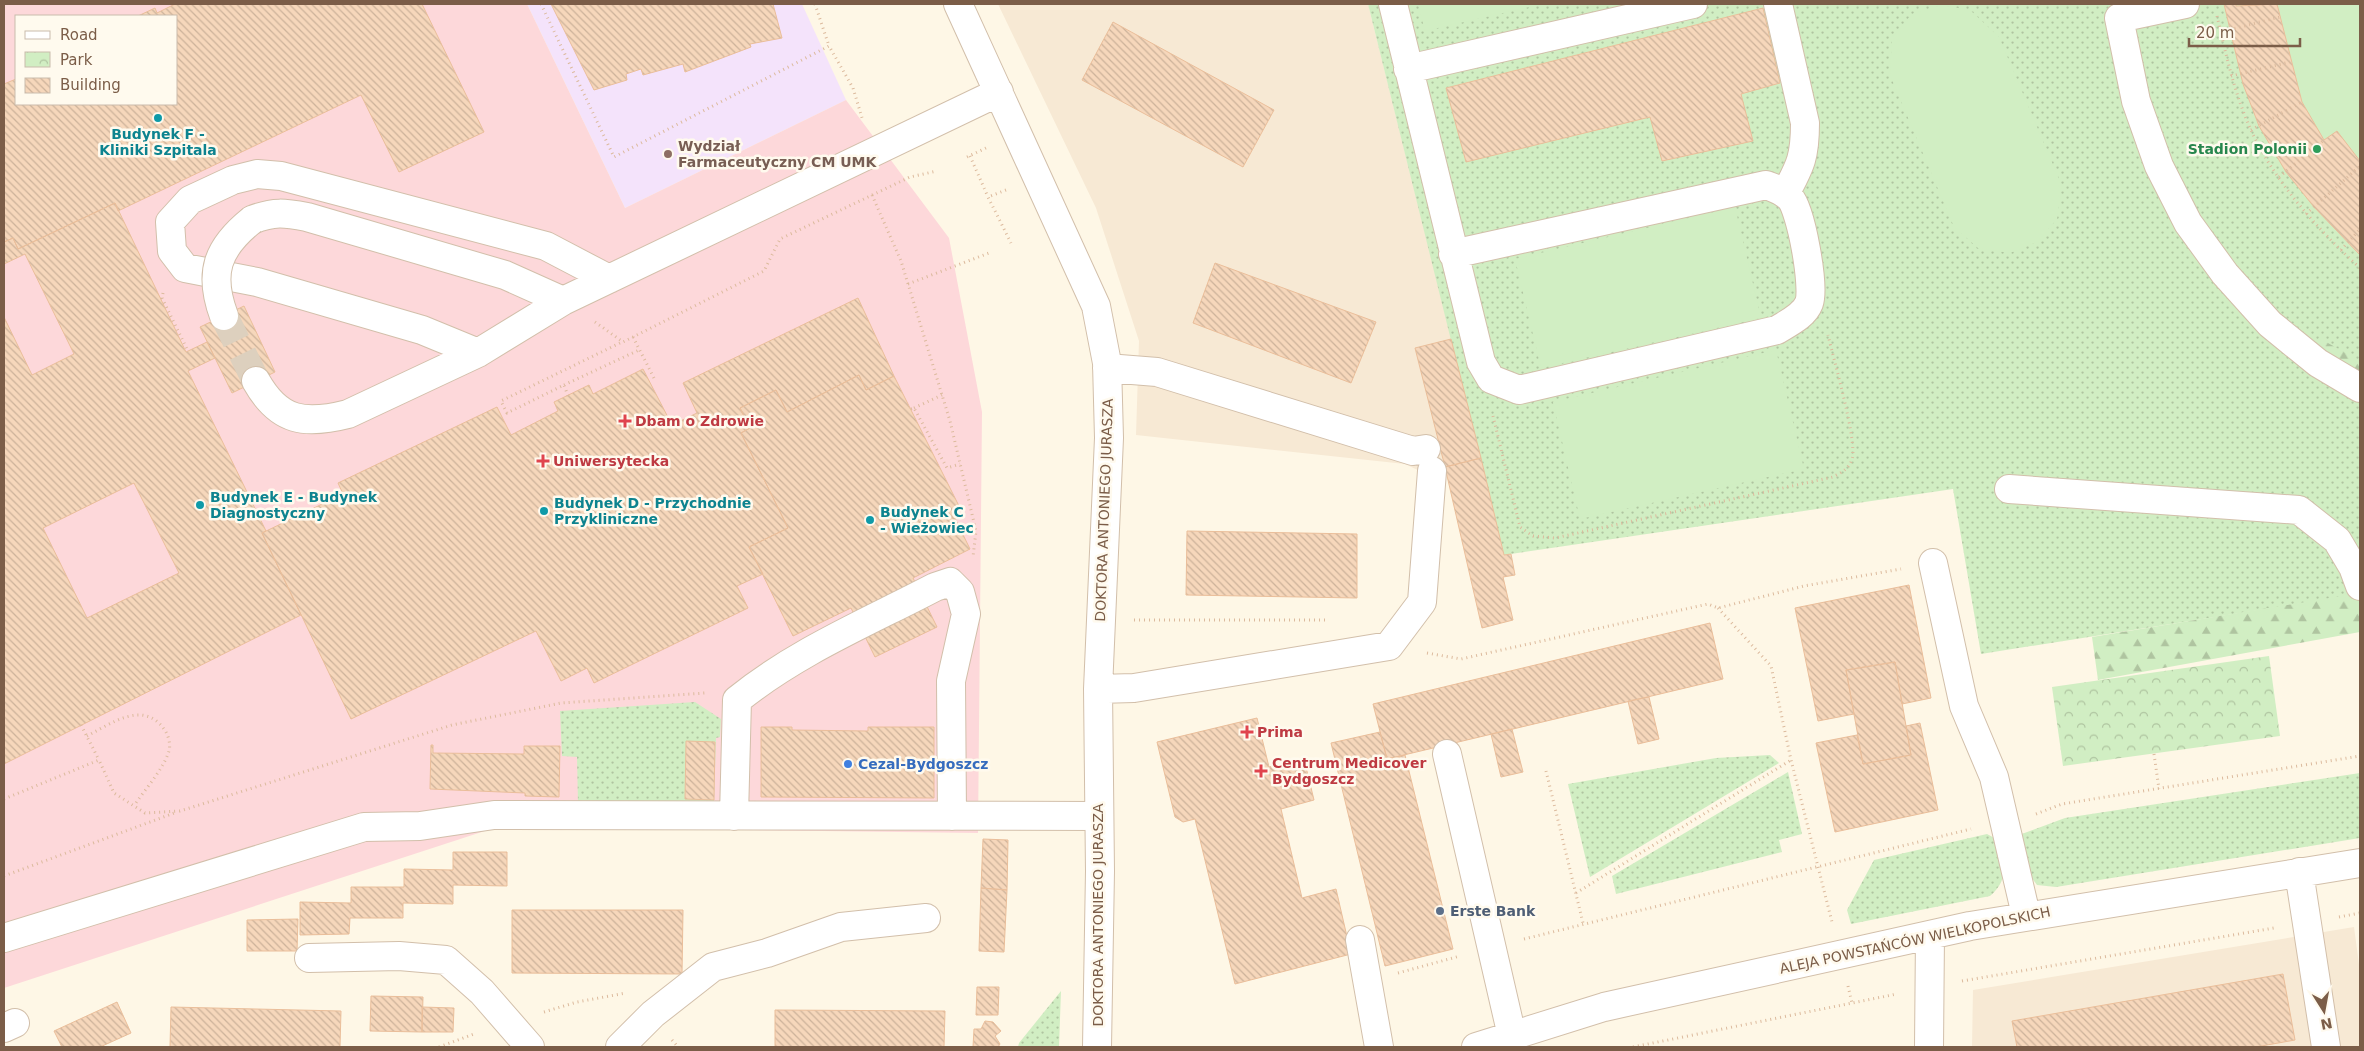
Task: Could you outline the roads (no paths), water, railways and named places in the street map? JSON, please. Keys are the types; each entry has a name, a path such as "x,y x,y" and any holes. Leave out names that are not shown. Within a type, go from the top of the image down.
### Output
{"street":[{"name":"DOKTORA ANTONIEGO JURASZA","path":"958,4 1000,92 1096,306 1107,368 1109,438 1098,689 1100,871 1097,1047"},
{"path":"1392,4 1408,69 1454,254 1481,362 1491,379 1519,390 1777,330 1797,318 1808,305 1812,282 1798,213 1791,199 1766,185 1454,254"},
{"path":"1408,69 1694,4"},
{"path":"1778,4 1806,123 1801,166 1784,194"},
{"path":"2185,4 2117,11 2136,101 2159,166 2188,223 2225,274 2270,324 2318,363 2360,388"},
{"path":"256,381 265,396 275,407 292,417 305,420 326,420 348,414 478,353 563,301 610,280 799,186 1000,92"},
{"path":"478,353 413,327 256,282 185,268 172,251 170,222 190,200 233,180 257,174 281,176 546,246 610,280"},
{"path":"224,316 218,301 215,282 218,261 236,233 252,220 269,213 286,213 308,217 504,274 563,301"},
{"path":"1098,689 1134,688 1389,646 1422,602 1429,460 1413,451 1157,372 1107,368"},
{"path":"2009,489 2299,510 2337,540 2353,567 2360,586"},
{"path":"1932,563 1964,706 1994,777 2026,915"},
{"path":"734,816 737,700 764,678 804,654 935,587 950,582 960,592 966,614 951,681 952,816"},
{"path":"1447,754 1512,1036"},
{"path":"4,938 364,827 420,826 494,815 1098,816"},
{"name":"ALEJA POWSTAŃCÓW WIELKOPOLSKICH","path":"1476,1047 1604,1008 2026,915 2360,863"},
{"path":"2299,872 2326,1047"},
{"path":"620,1047 653,1014 713,967 767,953 841,927 926,918"},
{"path":"1929,1047 1930,935"},
{"path":"1360,940 1379,1047"},
{"path":"309,958 399,956 446,960 482,992 530,1047"}],"tunnel":[{"path":"224,316 256,381"}],"place":[{"name":"Budynek F - Kliniki Szpitala","path":"158,118"},
{"name":"Stadion Polonii","path":"2317,149"},
{"name":"Wydział Farmaceutyczny CM UMK","path":"668,154"},
{"name":"Dbam o Zdrowie","path":"625,421"},
{"name":"Uniwersytecka","path":"543,461"},
{"name":"Budynek E - Budynek Diagnostyczny","path":"200,505"},
{"name":"Budynek D - Przychodnie Przykliniczne","path":"544,511"},
{"name":"Budynek C - Wieżowiec","path":"870,520"},
{"name":"Prima","path":"1247,732"},
{"name":"Cezal-Bydgoszcz","path":"848,764"},
{"name":"Centrum Medicover Bydgoszcz","path":"1261,771"},
{"name":"Erste Bank","path":"1440,911"}]}
